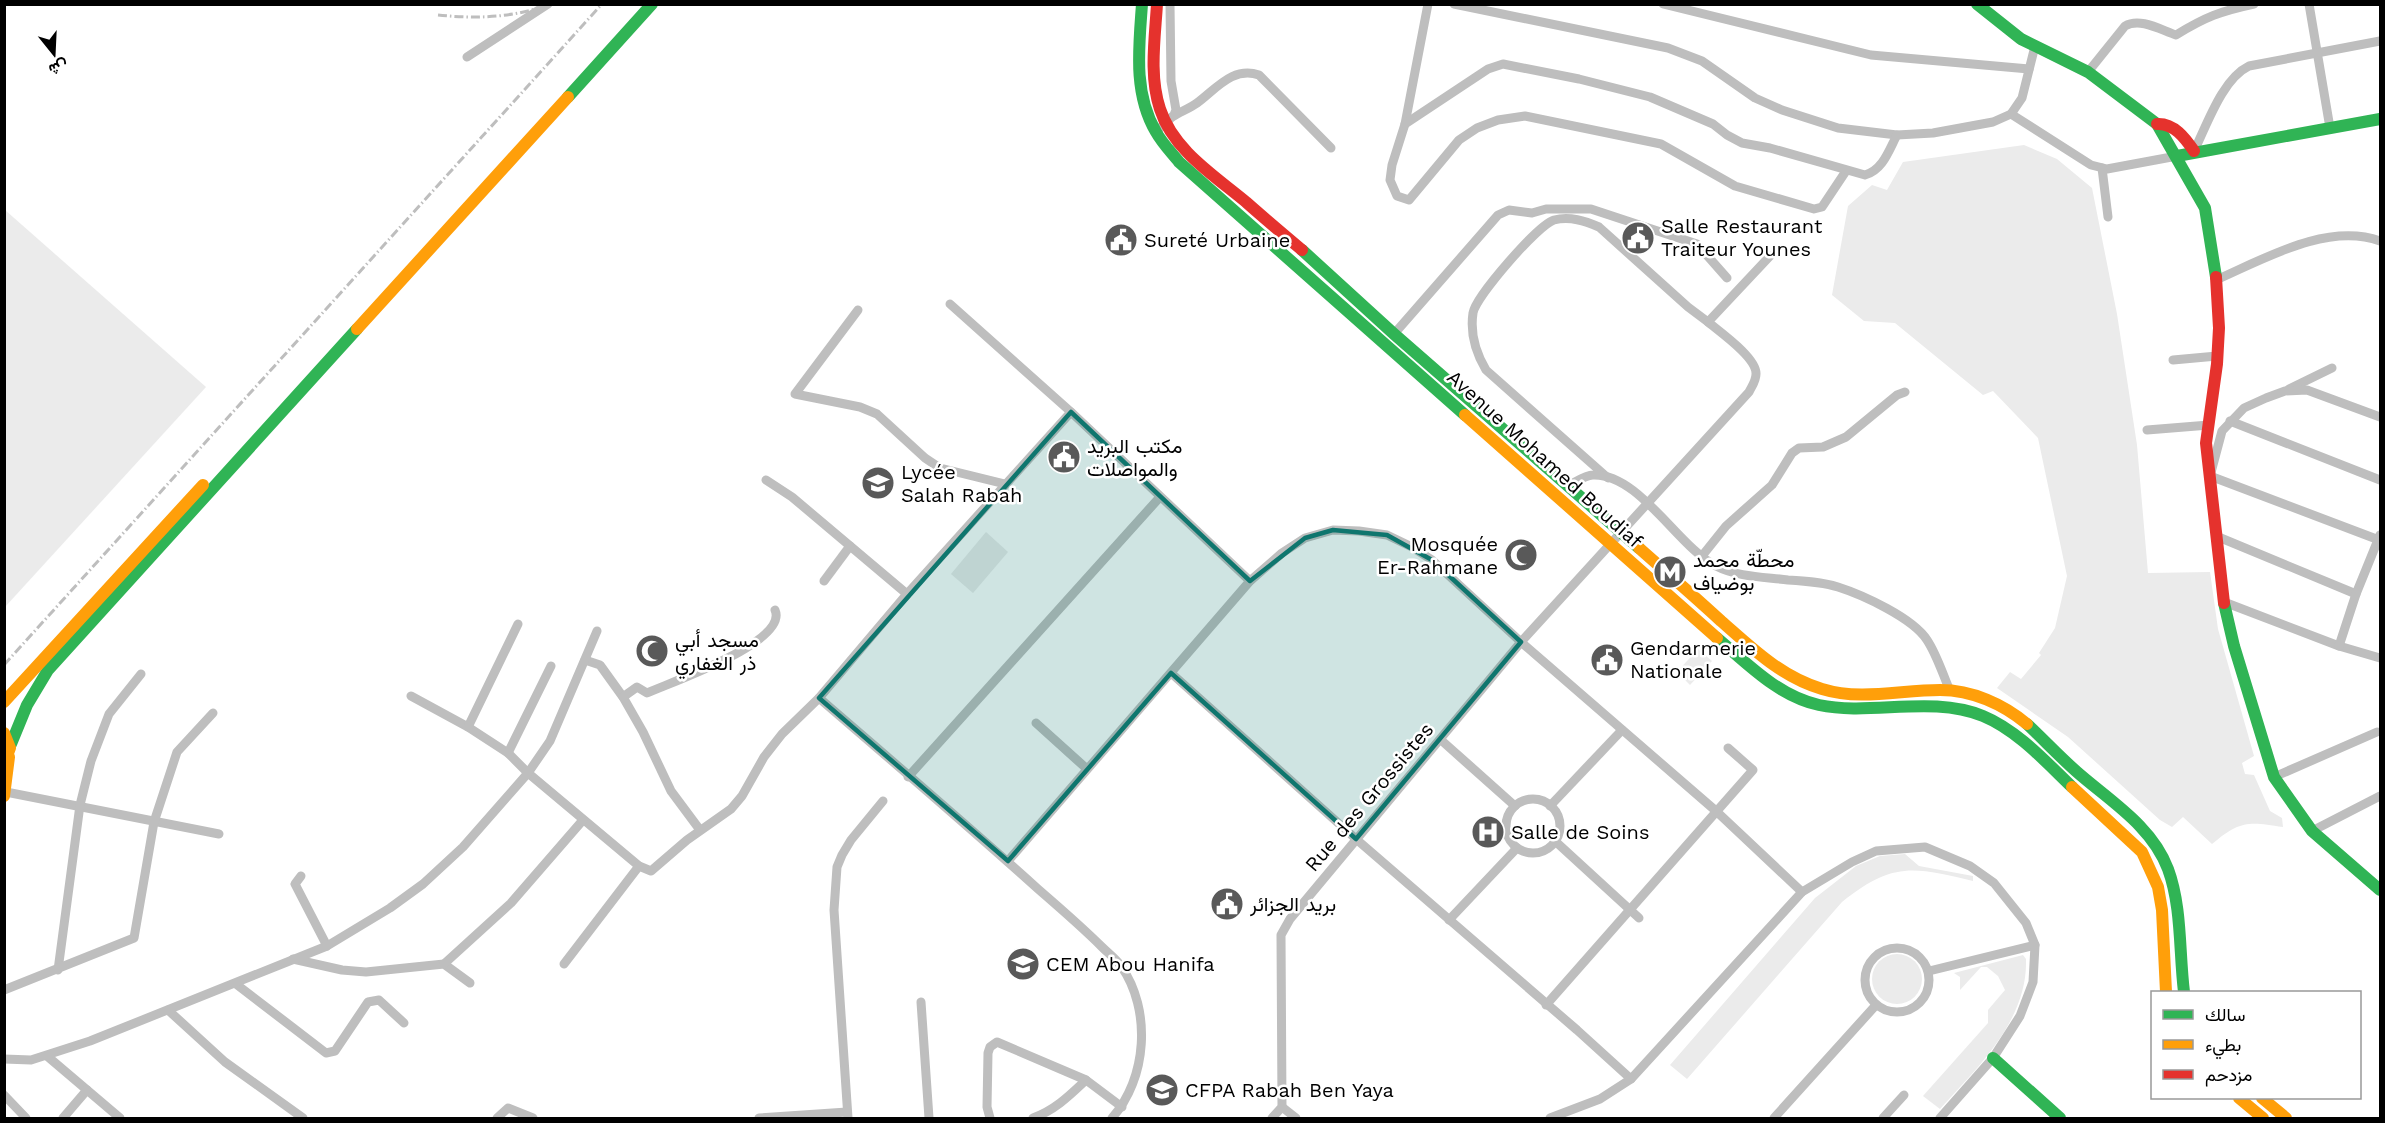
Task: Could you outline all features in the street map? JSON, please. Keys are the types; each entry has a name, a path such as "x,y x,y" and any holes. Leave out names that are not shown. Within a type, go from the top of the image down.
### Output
{"main road":[{"path":"5,792 8,738 48,670 164,534 641,4"},
{"path":"4,702 164,534 652,4"},
{"name":"Avenue Mohamed Boudiaf","path":"1142,4 1138,70 1140,90 1156,132 1179,162 1610,543 1780,689 1819,705 1959,709 1982,716 2004,727 2060,775 2142,852 2158,887 2162,910 2166,991"},
{"name":"Avenue Mohamed Boudiaf","path":"1157,4 1154,62 1157,100 1178,140 1201,164 1334,277 1394,334 1774,667 1797,681 1831,693 1860,696 1950,691 1970,694 1996,704 2021,719 2152,840 2162,854 2176,902 2184,991"},
{"path":"1977,4 2021,39 2088,72 2157,124 2205,208 2216,280 2219,328 2206,443 2224,602 2234,646 2274,777 2312,831 2380,891"},
{"path":"2177,156 2194,151 2380,119"},
{"path":"2157,124 2162,123 2169,126 2181,135 2194,151"},
{"path":"1993,1058 2060,1119"},
{"path":"2240,1099 2263,1119"},
{"path":"2263,1099 2286,1119"}],"street":[{"path":"467,57 548,4"},
{"path":"1169,120 1176,110 1171,81 1170,4"},
{"path":"1428,4 1406,124 1389,180 1396,196 1409,200 1459,140 1476,128 1498,120 1525,116 1661,144 1735,186 1814,209 1822,207 1846,171"},
{"path":"1454,4 1668,48 1702,61 1755,98 1782,110 1838,128 1897,135 1933,133 1993,122 2011,114 2022,98 2035,46"},
{"path":"1663,4 1871,55 2029,69"},
{"path":"2088,72 2125,26 2130,23 2141,22 2176,35 2205,17 2254,4"},
{"path":"2309,4 2331,128"},
{"path":"2194,151 2230,81 2240,70 2249,66 2380,41"},
{"path":"1406,124 1488,69 1503,64 1579,79 1650,97 1713,124 1742,143 1770,148 1865,176 1879,168 1897,135"},
{"path":"1156,132 1169,120 1196,104 1225,79 1250,72 1259,75 1331,148"},
{"path":"2011,114 2091,165 2102,168 2177,156"},
{"path":"2102,168 2108,217"},
{"path":"1394,334 1498,215 1509,210 1532,213 1546,209 1591,209 1673,234 1696,243 1726,278"},
{"path":"1608,478 1486,370 1478,357 1472,332 1473,312 1479,297 1538,230 1552,221 1567,218 1599,227 1688,307 1708,321 1770,256"},
{"path":"2216,280 2293,246 2313,240 2354,237 2380,241"},
{"path":"950,304 1071,412 1250,581"},
{"path":"858,310 795,394 860,407 877,414 917,451 940,468 1005,484"},
{"name":"Rue des Grossistes","path":"1282,1107 1281,935 1290,919 1521,642 1646,502 1722,424 1755,383 1757,372 1752,361 1708,321"},
{"path":"2173,360 2217,356"},
{"path":"2332,368 2244,408 2222,431 2210,476 2380,537 2356,594 2339,646"},
{"path":"2285,391 2307,390 2380,417"},
{"path":"1702,556 1726,526 1772,485 1792,453 1799,448 1822,447 1845,437 1897,394 1905,392"},
{"path":"411,696 468,727 508,753 583,820 639,866 651,871 700,830 731,809 742,796 764,757 782,734 819,698 906,594 1071,412"},
{"path":"2230,421 2380,480"},
{"path":"2147,430 2209,425"},
{"name":"Avenue Mohamed Boudiaf","path":"1569,486 1589,475 1621,483 1646,502 1716,567 1754,577 1839,587 1900,617 1918,630 1928,641 1950,691"},
{"path":"766,480 792,497 906,594"},
{"path":"908,777 1160,497"},
{"path":"1008,861 1250,581 1281,553 1305,538 1333,530 1359,531 1387,535 1432,560 1521,642 1716,811 1802,892"},
{"path":"2216,536 2356,594"},
{"path":"824,581 850,546"},
{"path":"2224,602 2339,646 2380,658"},
{"path":"623,697 637,687 647,693 730,658 766,635 775,625 777,615 775,610"},
{"path":"468,727 518,624"},
{"path":"4,1059 31,1060 47,1056 236,984 327,946 390,908 423,884 464,847 528,773 550,741 597,631"},
{"path":"585,660 600,665 623,697 643,732 671,791 700,830"},
{"path":"508,753 551,666"},
{"path":"1171,673 1356,839 1546,1005 1591,1041 1631,1079"},
{"path":"58,970 80,805 91,761 109,714 141,674"},
{"path":"819,698 1008,861 1121,966 1138,1002 1143,1037 1136,1073 1122,1107 1112,1119"},
{"path":"4,990 134,938 154,822 177,752 213,713"},
{"path":"1036,723 1087,769"},
{"path":"1550,806 1622,730"},
{"path":"2274,777 2377,732"},
{"path":"1441,740 1515,806"},
{"path":"1546,1005 1753,770 1728,747"},
{"path":"5,792 219,834"},
{"path":"2312,831 2380,796"},
{"path":"1537,800 1550,806 1559,819 1555,841 1547,849 1537,852 1527,852 1517,848 1510,841 1506,832 1509,813 1522,801 1537,800"},
{"path":"759,1119 847,1115 834,910 837,867 851,840 883,801"},
{"path":"293,959 342,970 366,972 444,963 511,903 583,820"},
{"path":"1555,841 1639,918"},
{"path":"1550,1119 1600,1099 1631,1079 1802,892 1852,862 1876,851 1925,847 1970,866 1994,883 2026,923 2035,945 2033,982 2020,1016 1993,1058 1940,1119"},
{"path":"1449,920 1517,848"},
{"path":"564,964 639,866"},
{"path":"301,876 295,884 327,946"},
{"path":"1929,971 2035,945"},
{"path":"1894,948 1905,948 1921,958 1929,971 1928,990 1913,1008 1902,1012 1892,1012 1875,1005 1866,991 1865,978 1869,963 1875,956 1894,948"},
{"path":"444,963 470,983"},
{"path":"236,984 326,1053 335,1051 368,1002 379,1000 404,1023"},
{"path":"921,1002 929,1119"},
{"path":"1774,1119 1875,1005"},
{"path":"168,1010 225,1062 303,1119"},
{"path":"990,1119 987,1107 988,1053 990,1047 997,1042 1086,1080 1122,1107"},
{"path":"47,1056 120,1119"},
{"path":"1033,1119 1064,1102 1086,1080"},
{"path":"63,1119 87,1090"},
{"path":"4,1095 26,1119"},
{"path":"1883,1119 1904,1095"},
{"path":"1272,1119 1282,1107 1296,1119"},
{"path":"497,1119 508,1108 533,1119"}],"highlighted area":[{"path":"1071,412 1250,581 1305,538 1333,530 1387,535 1432,560 1521,642 1356,839 1171,673 1008,861 819,698"}],"shaded area":[{"path":"2024,145 2057,159 2092,188 2117,314 2137,445 2148,573 2210,572 2218,629 2254,756 2242,763 2245,774 2254,775 2270,811 2282,818 2283,827 2261,824 2244,825 2230,831 2212,844 2183,817 2172,827 2160,820 2068,737 1997,688 2010,672 2021,679 2041,655 2039,653 2055,628 2067,576 2038,438 1993,391 1983,395 1895,323 1864,321 1832,295 1848,206 1872,185 1887,190 1903,162"},
{"path":"5,210 206,387 5,607"},
{"path":"986,532 1008,552 973,593 951,574"},
{"path":"1698,649 1712,661 1690,685 1677,672"},
{"path":"1905,854 1919,866 1973,876 1973,881 1919,871 1904,871 1876,879 1842,902 1687,1079 1670,1065 1815,898 1856,866 1880,856"},
{"path":"1892,954 1902,954 1915,961 1922,974 1922,984 1915,997 1902,1004 1892,1004 1883,1000 1876,993 1872,984 1872,974 1876,965 1883,958"},
{"path":"2023,955 2026,959 2024,981 2019,1002 2010,1022 1984,1059 1940,1109 1923,1096 1988,1023 1988,1010 2005,990 1998,976 1987,967 1981,967 1960,990 1960,977 1954,973"}],"railway":[{"path":"438,15 466,17 508,15 550,4"},
{"path":"4,665 602,4"}],"traffic: fast":[{"path":"568,97 652,4"},
{"path":"1142,4 1139,53 1141,86 1149,117 1164,144 1179,162 1465,415"},
{"path":"1977,4 2021,39 2088,72 2157,124 2205,208 2216,277"},
{"path":"2177,156 2380,119"},
{"path":"1302,250 1394,334 1639,548"},
{"path":"11,744 27,705 48,670 357,329"},
{"path":"2224,603 2234,646 2274,777 2312,831 2380,890"},
{"path":"1717,638 1764,678 1804,701 1839,708 1943,707 1983,716 2008,729 2072,787"},
{"path":"2027,724 2077,772 2129,815 2152,840 2161,854 2176,898 2184,991"},
{"path":"1993,1058 2060,1118"}],"traffic: slow":[{"path":"357,329 568,97"},
{"path":"1465,415 1717,638"},
{"path":"4,702 203,485"},
{"path":"1639,548 1756,651 1780,669 1807,684 1837,692 1866,695 1925,690 1964,692 1997,704 2027,724"},
{"path":"4,733 10,748 4,764"},
{"path":"4,796 9,757"},
{"path":"2072,787 2142,852 2158,887 2162,910 2166,991"},
{"path":"2240,1099 2263,1118"},
{"path":"2263,1099 2286,1118"}],"traffic: jam":[{"path":"1157,4 1155,83 1160,109 1166,124 1196,161 1302,250"},
{"path":"2157,124 2174,129 2183,136 2194,151"},
{"path":"2216,277 2219,328 2217,364 2206,443 2224,603"}],"place":[{"name":"Salle Restaurant Traiteur Younes","path":"1638,238"},
{"name":"Sureté Urbaine","path":"1121,240"},
{"name":"مكتب البريد والمواصلات","path":"1064,457"},
{"name":"Lycée Salah Rabah","path":"878,483"},
{"name":"Mosquée Er-Rahmane","path":"1521,555"},
{"name":"محطّة محمد بوضياف","path":"1670,572"},
{"name":"مسجد أبي ذر الغفاري","path":"652,651"},
{"name":"Gendarmerie Nationale","path":"1607,660"},
{"name":"Salle de Soins","path":"1488,832"},
{"name":"بريد الجزائر","path":"1227,904"},
{"name":"CEM Abou Hanifa","path":"1023,964"},
{"name":"CFPA Rabah Ben Yaya","path":"1162,1090"}]}
